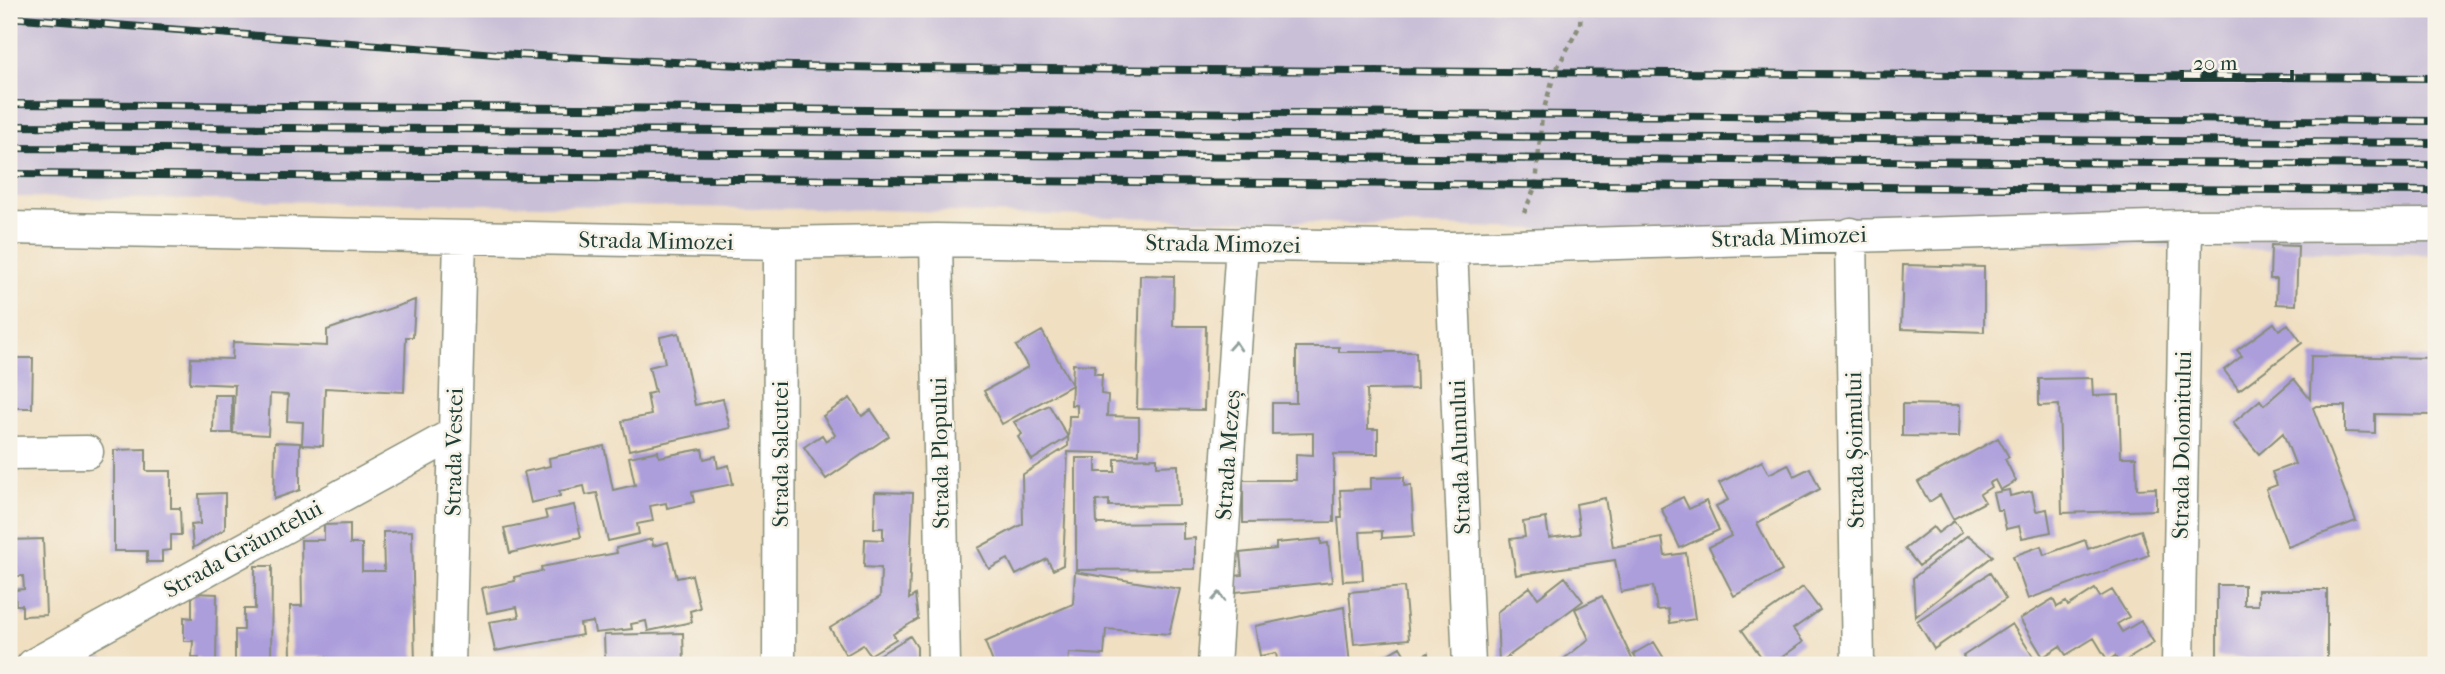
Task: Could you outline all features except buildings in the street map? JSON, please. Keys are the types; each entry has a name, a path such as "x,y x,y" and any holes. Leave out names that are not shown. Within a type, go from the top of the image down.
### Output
{"street":[{"name":"Strada Mimozei","path":"9,228 460,239 780,243 936,240 1451,248 2186,226 2436,225"},
{"name":"Strada Dolomitului","path":"2178,665 2186,226"},
{"name":"Strada Șoimului","path":"1851,234 1858,665"},
{"name":"Strada Vestei","path":"449,665 460,239"},
{"name":"Strada Plopului","path":"936,240 944,665"},
{"name":"Strada Salcutei","path":"779,665 780,243"},
{"name":"Strada Mezeș","path":"1214,665 1242,244"},
{"name":"Strada Alunului","path":"1451,248 1469,665"},
{"name":"Strada Grăuntelui","path":"33,665 454,434"},
{"path":"9,453 87,452"}],"path":[{"path":"1518,222 1536,185 1542,115 1555,72 1580,25 1581,9"}],"shaded area":[{"path":"9,9 2436,9 2436,255 877,210 9,197"}],"railway":[{"path":"9,17 496,54 741,65 2436,78"},
{"path":"9,104 2436,121"},
{"path":"9,126 2436,143"},
{"path":"9,148 2436,165"},
{"path":"9,174 2436,191"}]}
